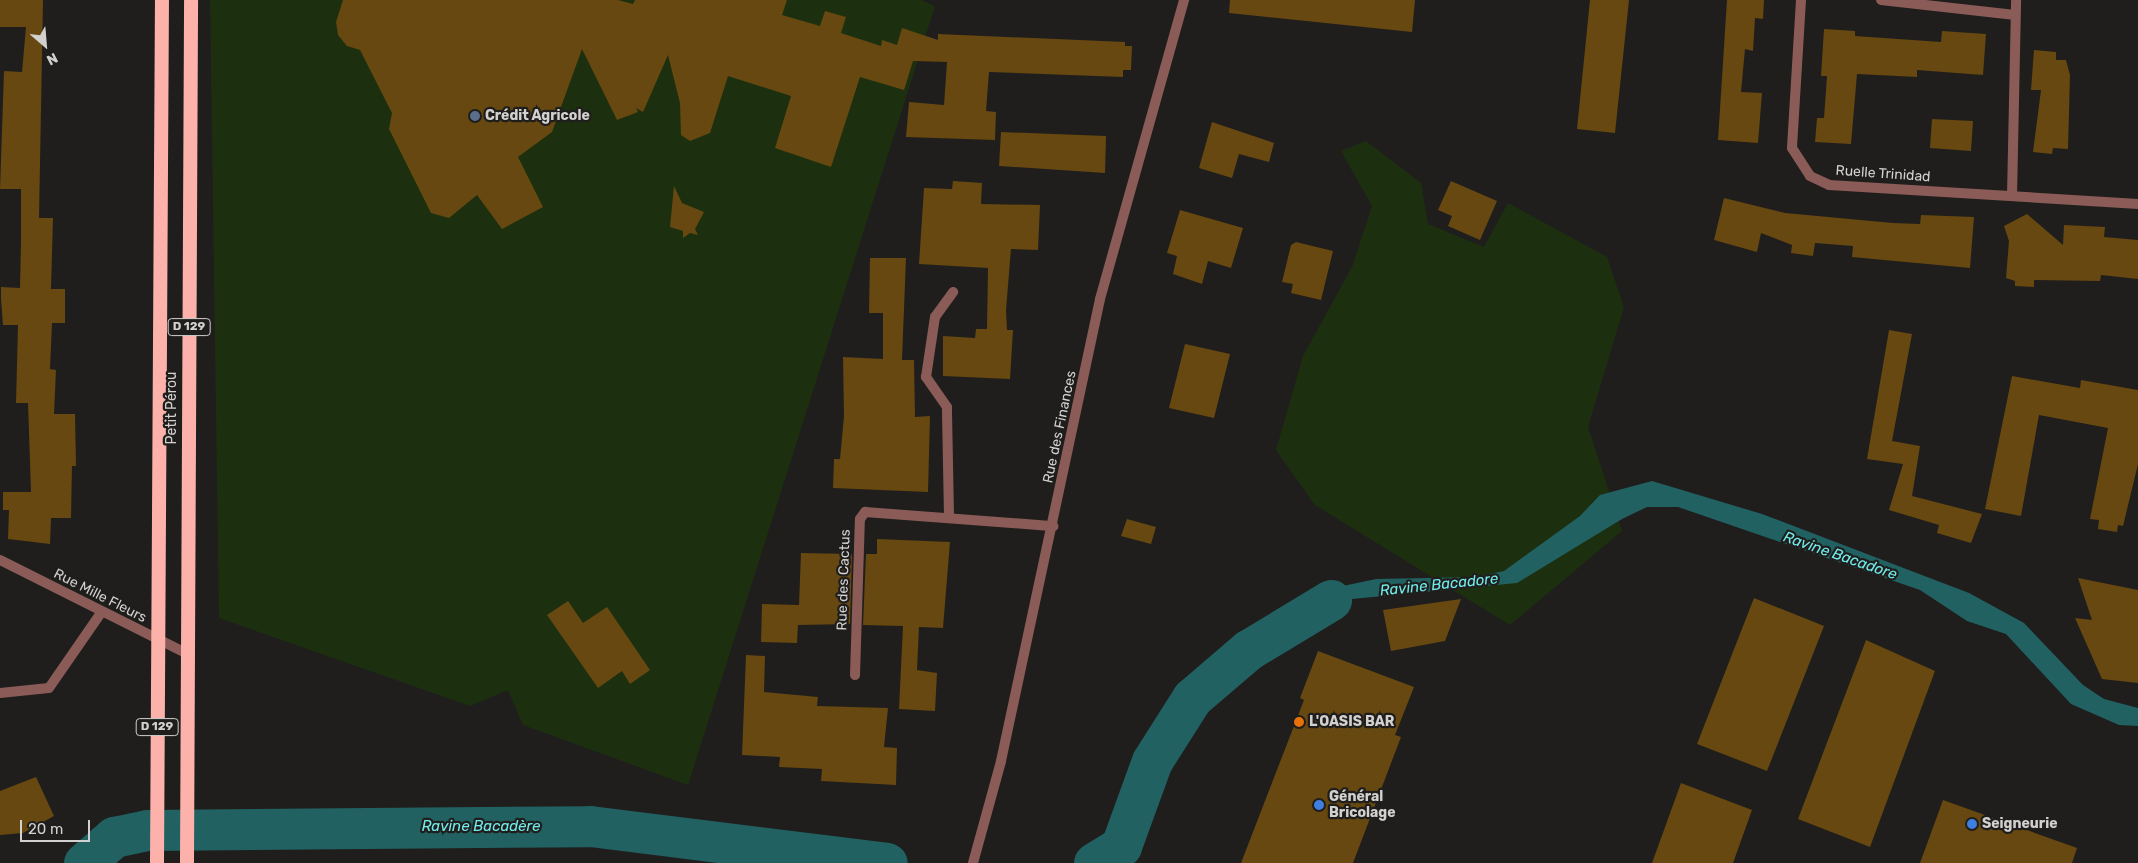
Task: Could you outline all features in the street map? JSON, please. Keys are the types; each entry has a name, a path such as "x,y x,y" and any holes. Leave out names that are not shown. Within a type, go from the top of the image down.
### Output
{"highway":[{"name":"Petit Pérou","path":"157,863 162,0"},
{"name":"Petit Pérou","path":"188,863 191,0"}],"street":[{"name":"Rue des Finances","path":"974,862 1001,761 1053,526 1100,299 1184,0"},
{"name":"Ruelle Trinidad","path":"1801,0 1792,148 1810,176 1829,185 2138,204"},
{"path":"1881,0 2015,15"},
{"path":"2012,196 2016,0"},
{"path":"949,516 947,407 926,377 935,317 952,292"},
{"name":"Rue des Cactus","path":"855,675 862,515 868,511 949,516 1053,526"},
{"name":"Rue Mille Fleurs","path":"0,560 101,613 188,654"},
{"path":"0,693 48,688 101,613"}],"green space":[{"path":"210,0 921,0 935,6 688,785 523,725 508,690 470,706 219,618"},
{"path":"1366,141 1421,183 1428,224 1484,247 1508,203 1607,257 1624,307 1588,427 1622,531 1510,625 1315,505 1276,450 1303,356 1352,267 1372,206 1341,151"}],"water":[{"path":"1652,481 1762,514 1969,593 2024,623 2083,685 2104,699 2138,708 2138,726 2119,725 2071,704 2006,634 1967,621 1920,590 1678,507 1647,507 1622,519 1517,583 1342,600 1248,650 1191,706 1183,729 1167,722 1193,681 1226,644 1305,594 1376,579 1476,577 1504,571 1580,516 1600,495"}],"building":[{"path":"0,0 43,0 39,218 53,218 51,289 65,289 65,323 52,323 50,369 56,370 54,414 75,414 76,466 72,466 71,518 51,518 50,544 8,539 9,510 3,510 3,492 31,492 28,403 16,403 18,325 3,325 1,299 1,287 20,288 21,189 0,189 4,71 22,72 26,27 0,27"},
{"name":"Crédit Agricole","path":"343,0 618,0 633,4 635,0 787,0 782,15 820,26 825,11 846,17 841,33 881,46 882,40 897,45 902,28 938,40 938,34 1125,42 1125,46 1132,46 1131,70 1123,70 1123,77 989,72 986,111 996,112 995,140 906,137 909,102 944,105 947,62 913,61 904,90 860,77 831,167 775,148 791,96 728,76 710,133 690,141 681,135 680,103 668,55 643,112 636,108 638,112 617,120 582,49 552,132 518,157 543,207 502,229 477,195 449,218 431,213 389,129 392,113 360,50 347,46 338,35 336,22"},
{"path":"1230,0 1415,0 1412,32 1229,13"},
{"path":"1590,0 1629,0 1615,133 1577,129"},
{"path":"1727,0 1764,0 1763,19 1755,18 1753,51 1745,49 1741,92 1762,93 1758,143 1718,140"},
{"path":"1824,29 1855,31 1855,36 1941,42 1942,31 1986,34 1983,75 1917,70 1917,77 1857,74 1851,144 1815,142 1817,118 1824,118 1827,76 1821,76"},
{"path":"2034,50 2056,52 2056,60 2066,60 2070,75 2068,149 2053,148 2052,154 2033,152 2041,90 2031,90"},
{"path":"1932,119 1973,121 1971,151 1930,148"},
{"path":"1212,122 1274,143 1269,162 1239,154 1232,178 1199,168"},
{"path":"1001,132 1106,136 1105,173 999,166"},
{"path":"953,181 982,183 981,204 1040,205 1038,250 1011,249 1006,310 1007,330 1013,330 1010,379 943,376 943,336 975,338 976,329 987,329 988,268 919,264 924,188 952,189"},
{"path":"1451,181 1497,201 1480,240 1448,226 1452,216 1438,210"},
{"path":"674,186 682,203 704,212 695,229 698,235 690,233 683,238 683,231 670,227"},
{"path":"1724,198 1785,213 1893,223 1920,224 1921,215 1974,217 1970,268 1852,257 1853,246 1815,243 1813,256 1791,253 1792,245 1761,233 1757,252 1714,240"},
{"path":"1180,210 1243,228 1231,268 1208,261 1202,284 1173,274 1177,256 1167,253"},
{"path":"2027,214 2063,245 2064,225 2105,227 2104,237 2138,240 2138,279 2101,275 2100,281 2034,280 2034,287 2015,286 2015,281 2006,278 2009,241 2004,226"},
{"path":"1296,242 1333,251 1321,300 1291,293 1293,284 1282,282 1291,245"},
{"path":"870,258 906,258 902,360 914,360 915,417 930,416 928,492 833,488 834,459 840,459 844,416 843,357 883,359 883,313 869,313"},
{"path":"1889,330 1912,334 1892,441 1920,446 1912,496 1982,514 1971,543 1937,533 1939,525 1889,510 1903,464 1867,459"},
{"path":"1185,344 1230,354 1214,418 1169,408"},
{"path":"2012,376 2080,388 2081,380 2138,390 2138,464 2123,526 2118,525 2117,532 2098,529 2099,520 2090,519 2108,428 2039,415 2021,516 1985,509"},
{"path":"1127,519 1156,527 1151,544 1121,536"},
{"path":"877,539 950,542 943,628 919,627 917,670 937,673 935,711 899,709 903,626 863,625 866,554 877,554"},
{"path":"801,553 852,554 850,624 798,625 797,643 761,642 762,604 799,605"},
{"path":"2078,578 2138,590 2138,683 2102,679 2075,618 2092,620"},
{"path":"1754,598 1824,626 1767,771 1697,744"},
{"path":"1461,599 1445,641 1391,651 1383,610"},
{"path":"568,601 583,623 607,607 650,670 630,684 622,671 598,688 547,615"},
{"path":"1866,640 1935,671 1870,847 1798,819"},
{"path":"1318,651 1414,687 1395,735 1401,737 1353,863 1241,863 1304,700 1300,698"},
{"path":"746,655 765,656 764,692 818,697 817,706 888,708 884,747 897,748 896,785 821,781 822,769 779,767 780,757 742,755"},
{"path":"36,777 54,816 23,833 0,835 0,791"},
{"path":"1681,783 1752,810 1733,863 1652,863"},
{"name":"Seigneurie","path":"1943,800 2077,848 2072,863 1920,863"}],"waterway":[{"name":"Ravine Bacadore","path":"1094,863 1121,846 1152,761 1192,698 1248,650 1331,600"},
{"name":"Ravine Bacadère","path":"84,863 114,837 147,830 590,826 887,863"}],"place":[{"name":"Crédit Agricole","path":"475,116"},
{"name":"L'OASIS BAR","path":"1299,722"},
{"name":"Général Bricolage","path":"1319,805"},
{"name":"Seigneurie","path":"1972,824"}]}
